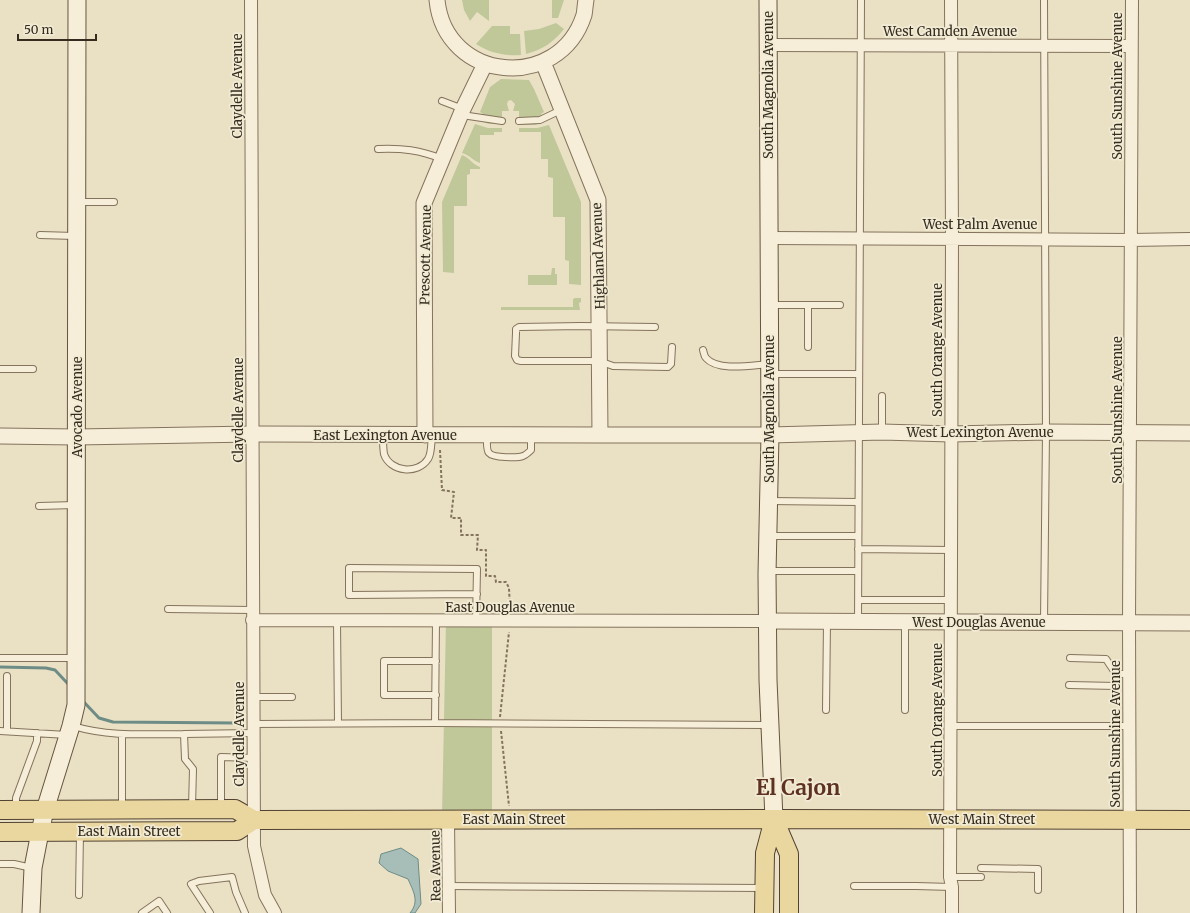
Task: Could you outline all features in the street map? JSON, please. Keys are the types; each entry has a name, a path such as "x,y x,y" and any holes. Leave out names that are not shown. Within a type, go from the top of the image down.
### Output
{"main road":[{"name":"Avocado Avenue","path":"31,913 33,868 40,832 45,810 70,730 76,704 77,0"},
{"name":"South Magnolia Avenue","path":"768,0 770,435 767,572 770,725 774,819"},
{"name":"East Main Street","path":"8,810 235,809 254,820 774,819"},
{"name":"West Main Street","path":"774,819 1190,820"},
{"path":"764,913 765,853 774,819"},
{"path":"774,819 789,854 788,913"},
{"name":"East Main Street","path":"0,832 237,831 254,820"}],"street":[{"name":"Claydelle Avenue","path":"251,0 252,403 254,434 252,615 254,846 265,895 275,913"},
{"path":"437,0 438,9 444,25 453,40 465,53 485,64 506,68 528,67 543,62 561,50 575,34 584,14 586,0"},
{"name":"South Orange Avenue","path":"951,0 952,913"},
{"name":"South Sunshine Avenue","path":"1130,913 1129,622 1132,0"},
{"name":"West Camden Avenue","path":"768,45 1131,46"},
{"name":"Highland Avenue","path":"543,62 598,200 600,436"},
{"name":"Prescott Avenue","path":"428,435 424,203 461,112 485,64"},
{"name":"West Palm Avenue","path":"770,238 1190,239"},
{"name":"West Lexington Avenue","path":"770,435 860,432 951,434 1046,432 1190,433"},
{"name":"East Lexington Avenue","path":"0,436 76,437 254,434 531,434 600,436 770,435"},
{"name":"East Douglas Avenue","path":"252,615 337,621 768,621"},
{"name":"West Douglas Avenue","path":"768,621 1190,623"},
{"name":"Rea Avenue","path":"448,820 449,913"}],"lane":[{"path":"858,622 861,0"},
{"path":"1044,0 1046,238 1044,622"},
{"path":"442,101 461,112 502,121"},
{"path":"519,121 540,120 561,110"},
{"path":"378,149 406,149 442,159"},
{"path":"77,202 114,202"},
{"path":"40,235 77,236"},
{"path":"770,305 840,305"},
{"path":"808,305 808,347"},
{"path":"655,327 519,327 516,329 516,356 517,360 521,361 599,361 613,366 668,367 671,364 672,347"},
{"path":"702,350 706,358 713,364 725,366 859,374"},
{"path":"0,369 33,370"},
{"path":"882,396 882,432"},
{"path":"487,434 489,453 500,457 523,456 527,454 531,450 531,434"},
{"path":"383,435 384,454 389,462 397,468 410,470 420,467 428,459 430,452 428,435"},
{"path":"768,501 858,502"},
{"path":"39,506 76,505"},
{"path":"768,536 858,536"},
{"path":"858,549 951,550"},
{"path":"476,621 477,594 477,568 349,568 348,595 477,594"},
{"path":"767,572 858,571"},
{"path":"858,600 951,600"},
{"path":"168,609 252,615"},
{"path":"337,621 338,723"},
{"path":"435,723 436,621"},
{"path":"826,710 827,622"},
{"path":"905,622 905,710"},
{"path":"0,658 76,658"},
{"path":"1068,685 1116,686 1116,674 1106,659 1070,658"},
{"path":"436,661 384,661 384,695 436,695"},
{"path":"1116,674 1129,674"},
{"path":"7,676 7,731"},
{"path":"253,697 292,697"},
{"path":"0,731 37,733 70,730 122,734 184,734 338,723 770,725"},
{"path":"951,726 1129,726"},
{"path":"8,810 16,798 37,741 37,733"},
{"path":"122,734 122,809"},
{"path":"184,734 184,759 193,769 192,809"},
{"path":"221,809 221,757 254,758"},
{"path":"79,895 80,832"},
{"path":"0,864 14,864 33,868"},
{"path":"981,868 1038,869 1038,890"},
{"path":"210,913 191,884 199,881 232,877 236,892 245,913"},
{"path":"854,886 916,886 981,877"},
{"path":"449,886 764,888"},
{"path":"142,913 159,901 167,913"}],"path":[{"path":"440,450 442,490 454,492 451,518 461,518 461,535 478,535 477,550 486,550 486,576 495,576 496,582 506,582 509,588 510,621"}],"green space":[{"path":"462,0 489,0 489,21 477,12 470,21 464,10"},
{"path":"552,0 564,0 558,18 552,18"},
{"path":"556,23 564,29 560,34 552,42 542,48 526,54 524,31 539,29"},
{"path":"492,26 510,26 510,34 520,34 521,55 497,53 476,44"},
{"path":"501,79 529,80 544,112 541,114 544,122 535,125 519,125 519,111 513,111 515,104 511,100 508,101 507,104 509,111 502,111 502,124 489,124 480,121 483,114 480,112 490,87"},
{"path":"475,124 488,128 502,128 502,132 494,132 494,135 480,135 480,163 462,153"},
{"path":"549,125 581,202 581,285 569,284 569,261 565,260 565,217 553,217 553,178 548,177 548,159 541,159 541,132 519,132 519,128 537,128"},
{"path":"462,155 480,167 480,169 470,169 470,174 467,175 467,206 454,206 454,273 443,272 442,202"},
{"path":"552,268 555,268 555,274 557,274 557,285 528,285 528,275 551,275"},
{"path":"581,298 581,302 579,303 580,310 501,310 501,307 573,307 573,299"},
{"path":"446,621 492,621 492,815 442,815"}],"water":[{"path":"401,848 418,859 421,904 415,913 410,913 415,904 415,896 408,879 388,871 379,863 381,854"}],"waterway":[{"path":"0,667 46,668 55,670 69,685"},
{"path":"82,700 99,718 113,722 237,723"}],"district":[{"name":"El Cajon","path":"798,788"}]}
